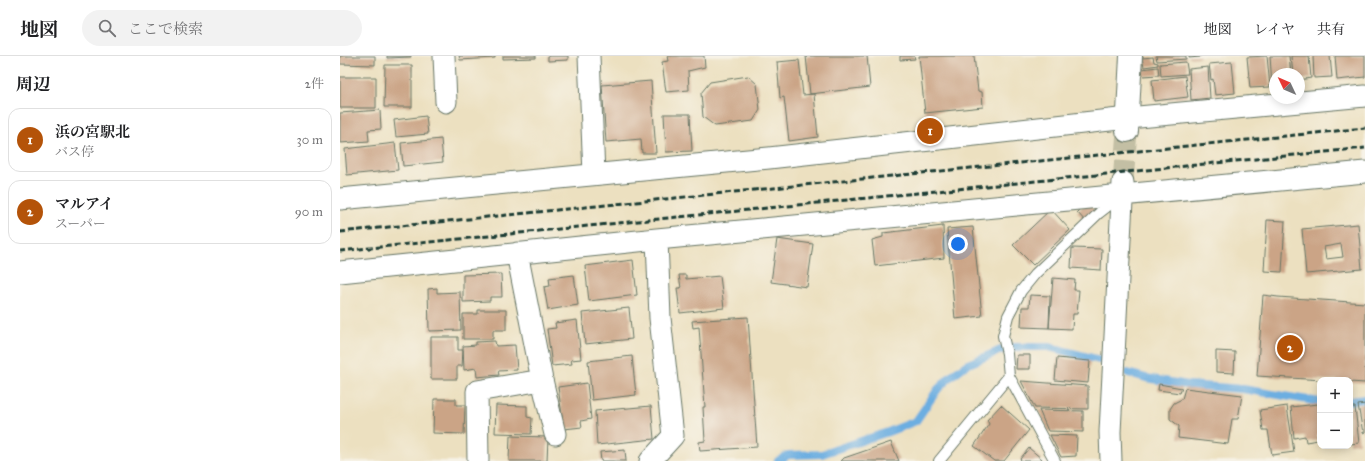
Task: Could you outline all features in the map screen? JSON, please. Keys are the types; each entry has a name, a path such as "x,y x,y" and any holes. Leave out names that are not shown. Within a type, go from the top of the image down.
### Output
{"street":[{"path":"444,56 446,102"},
{"path":"589,56 594,174"},
{"path":"1127,124 1130,56"},
{"path":"340,199 1127,124 1365,96"},
{"path":"340,272 1122,189 1365,172"},
{"path":"1111,461 1110,432 1122,189"},
{"path":"650,461 673,436 660,318 657,239"},
{"path":"517,253 542,380 555,434"},
{"path":"478,461 476,391 542,380"}],"lane":[{"path":"1055,461 1009,376 1003,336 1008,316 1021,291 1035,274 1122,189"},
{"path":"939,461 1009,376"}],"building":[{"path":"340,56 375,56 375,65 340,64"},
{"path":"387,56 411,56 411,57 387,58"},
{"path":"459,56 495,56 495,58 460,60"},
{"path":"503,56 536,56 536,58 503,59"},
{"path":"548,56 568,56 568,60 548,61"},
{"path":"667,56 704,56 705,67 688,71 689,90 666,92 662,62 668,61"},
{"path":"806,56 867,56 870,87 810,94"},
{"path":"900,56 914,56 915,59 900,60"},
{"path":"919,56 974,56 978,91 982,92 983,107 925,113"},
{"path":"1156,56 1186,56 1186,59 1157,61"},
{"path":"1189,56 1200,56 1200,57 1189,58"},
{"path":"1267,56 1269,87 1250,88 1247,57"},
{"path":"1270,56 1289,56 1290,68 1271,68"},
{"path":"1291,56 1309,56 1311,78 1305,79 1305,68 1292,68"},
{"path":"1313,56 1330,56 1332,77 1314,78"},
{"path":"1335,56 1365,56 1365,77 1337,80"},
{"path":"1153,57 1154,62 1158,63 1158,65 1144,67 1142,58"},
{"path":"799,60 803,95 814,94 818,137 789,141 784,97 780,98 777,62"},
{"path":"1186,62 1188,74 1161,76 1160,64"},
{"path":"1232,62 1235,93 1215,95 1209,64"},
{"path":"385,65 412,65 412,107 384,107"},
{"path":"1158,67 1159,75 1143,76 1142,69"},
{"path":"1208,67 1210,98 1191,100 1189,69"},
{"path":"748,76 757,84 760,110 753,121 715,126 703,117 701,93 710,82"},
{"path":"1185,76 1188,97 1154,101 1152,80"},
{"path":"340,77 376,77 376,108 340,108"},
{"path":"651,81 656,153 642,153 641,139 606,142 602,85"},
{"path":"380,110 381,129 368,130 369,141 340,143 340,113"},
{"path":"664,114 690,114 692,151 666,152"},
{"path":"426,116 428,134 396,137 394,120"},
{"path":"441,139 443,162 403,166 401,143"},
{"path":"395,143 398,170 347,175 345,149"},
{"path":"1087,202 1097,212 1086,222 1077,212"},
{"path":"1051,209 1070,230 1033,265 1013,245"},
{"path":"1267,220 1285,221 1282,272 1264,271"},
{"path":"1358,224 1362,269 1306,274 1302,229","holes":["1341,244 1343,257 1326,259 1324,247"]},
{"path":"943,226 944,258 875,266 872,240 883,237 883,233"},
{"path":"973,227 982,316 955,319 947,229"},
{"path":"777,239 813,244 807,287 771,282"},
{"path":"1072,248 1102,249 1101,270 1071,268"},
{"path":"633,260 637,295 589,301 585,266"},
{"path":"501,274 502,297 490,297 490,301 463,302 463,275"},
{"path":"574,275 578,305 548,310 544,287 550,286 549,278"},
{"path":"679,275 686,275 686,279 720,276 724,308 680,313 677,288 681,288"},
{"path":"1053,278 1075,280 1074,290 1079,290 1077,314 1073,314 1072,329 1049,328"},
{"path":"437,288 437,293 460,292 461,330 429,331 428,289"},
{"path":"1030,295 1050,296 1049,328 1021,327 1022,307 1029,307"},
{"path":"1263,295 1365,303 1365,383 1353,382 1353,377 1317,377 1317,380 1257,376"},
{"path":"629,308 632,339 585,344 582,313"},
{"path":"478,310 506,310 506,330 493,330 493,339 463,339 463,314 478,314"},
{"path":"748,317 757,447 700,451 699,442 705,441 703,407 705,407 699,327 693,328 692,321"},
{"path":"577,320 581,359 571,360 572,364 552,366 547,329 556,328 555,323"},
{"path":"431,337 458,337 458,350 463,350 462,366 457,366 457,379 431,379"},
{"path":"495,341 496,346 515,345 517,370 498,371 499,375 477,377 476,368 464,370 463,346 476,345 476,342"},
{"path":"1216,351 1235,352 1234,373 1216,372"},
{"path":"1017,355 1030,355 1030,369 1016,369"},
{"path":"632,356 636,395 592,400 588,361"},
{"path":"1057,358 1090,361 1088,383 1055,380"},
{"path":"1021,381 1088,386 1088,409 1035,408"},
{"path":"587,383 591,419 581,421 582,427 564,429 558,387"},
{"path":"1159,384 1182,388 1180,393 1158,390"},
{"path":"1185,388 1242,395 1238,419 1232,419 1228,444 1178,438 1179,426 1170,419 1170,409 1174,403 1182,399"},
{"path":"434,399 456,399 456,405 465,405 464,434 433,433"},
{"path":"1317,404 1317,440 1306,442 1305,436 1294,438 1291,407"},
{"path":"1365,404 1365,432 1363,433 1358,405"},
{"path":"496,405 527,406 527,417 532,418 531,434 495,433"},
{"path":"1001,405 1029,430 1004,461 994,461 974,446 989,424 987,420"},
{"path":"651,406 654,439 597,445 595,411"},
{"path":"1287,406 1294,452 1272,455 1268,430 1263,430 1260,410"},
{"path":"1353,407 1355,407 1359,443 1353,444"},
{"path":"1039,410 1083,411 1083,432 1048,431"},
{"path":"1050,435 1077,436 1076,456 1061,457"},
{"path":"510,436 548,437 547,461 509,461"},
{"path":"891,442 899,461 841,461 844,458"},
{"path":"1029,448 1042,459 1040,461 1022,461 1020,459"},
{"path":"625,450 626,461 601,461 600,452"}],"waterway":[{"path":"778,461 788,455 822,454 916,421 938,389 950,377 966,365 1001,350 1014,347 1049,347 1100,360"},
{"path":"1128,373 1146,378 1188,385 1243,389 1317,401"},
{"path":"1353,401 1365,399"}],"tunnel":[{"path":"1123,182 1127,131"}],"railway":[{"path":"340,232 1365,128"},
{"path":"340,251 1365,148"}],"place":[{"name":"浜の宮駅北","path":"930,131"},
{"name":"マルアイ","path":"1290,348"}]}
